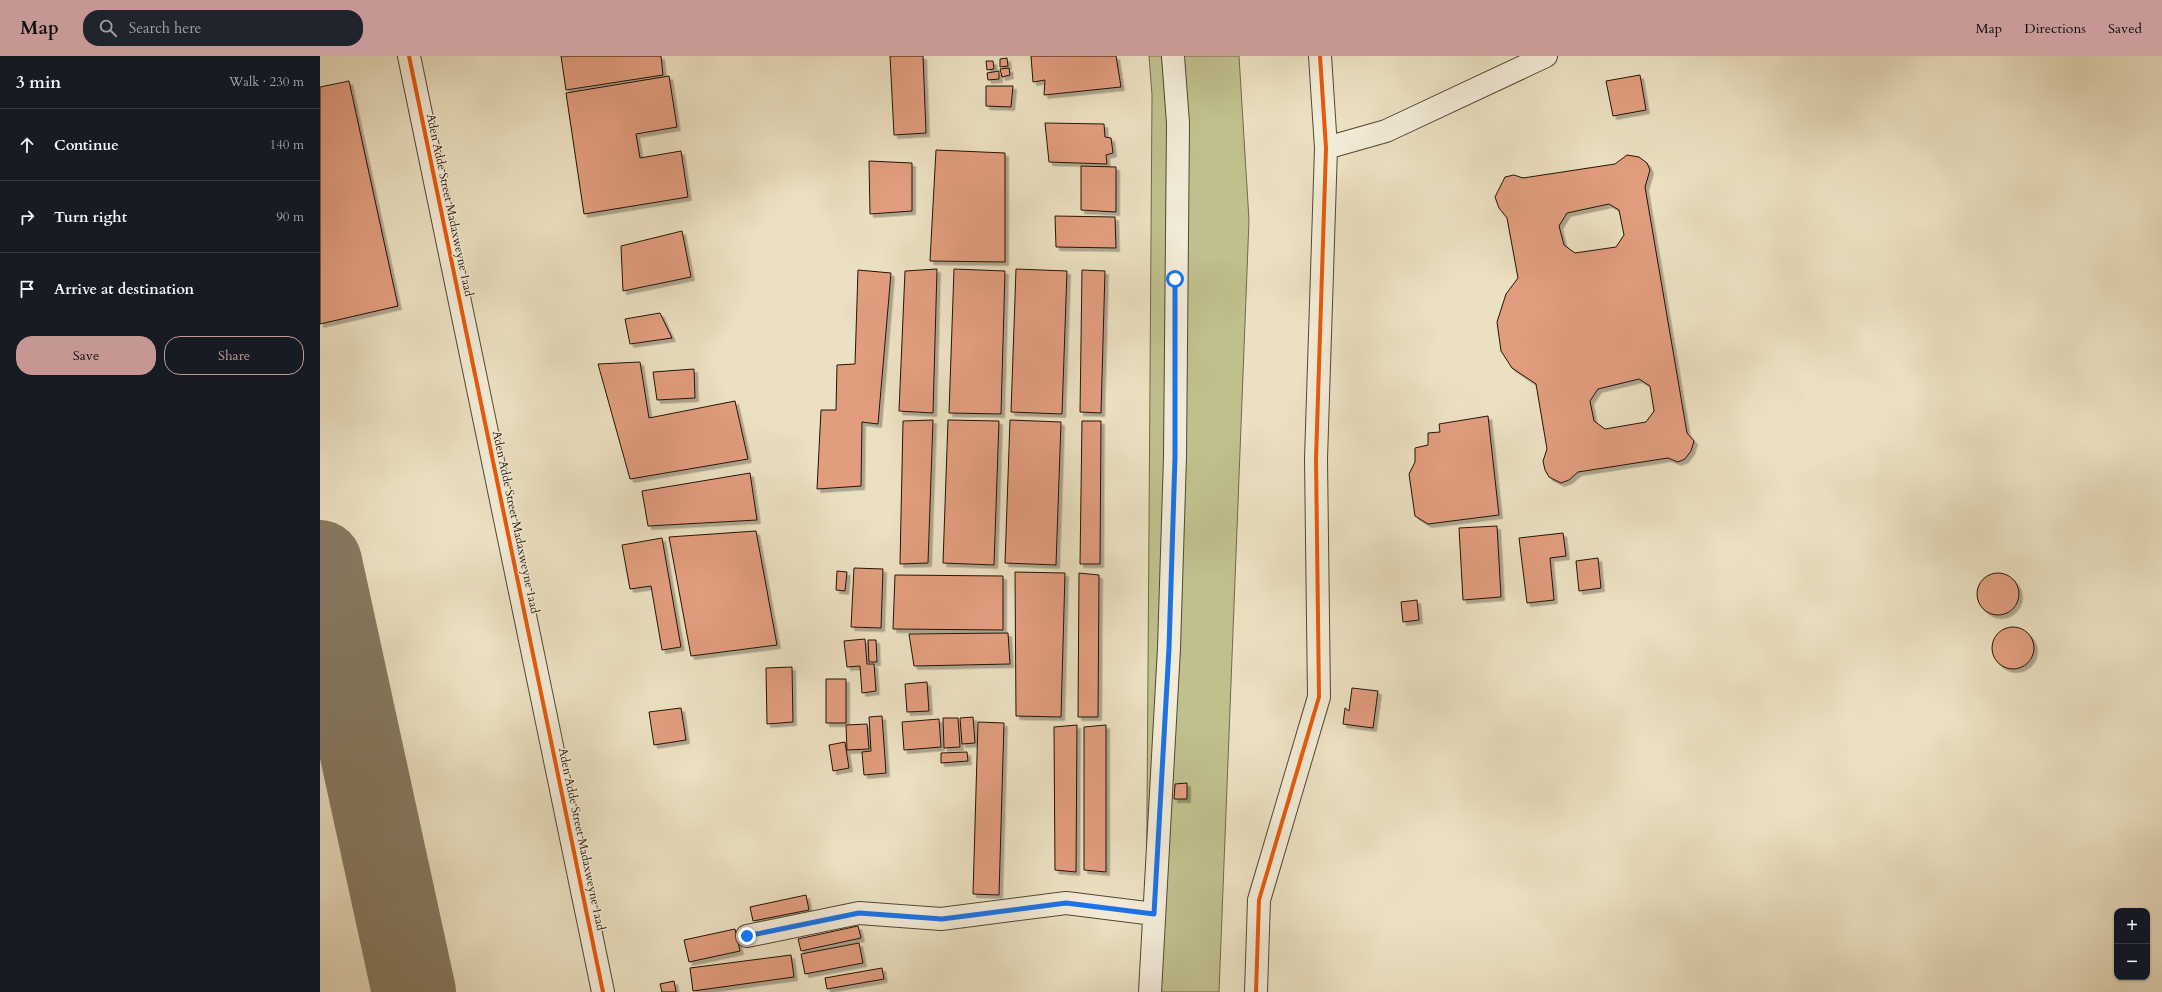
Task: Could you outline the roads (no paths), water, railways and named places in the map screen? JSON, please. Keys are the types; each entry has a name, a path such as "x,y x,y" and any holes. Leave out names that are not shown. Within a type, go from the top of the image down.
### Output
{"street":[{"name":"Aden Adde Street Madaxweyne 1aad","path":"409,56 603,992"},
{"path":"1150,992 1169,648 1175,457 1178,123 1173,56"},
{"path":"1256,992 1259,900 1319,697 1316,459 1326,148 1320,56"},
{"path":"1326,148 1386,131 1546,56"},
{"path":"747,936 859,913 942,919 1066,903 1154,914"}]}
